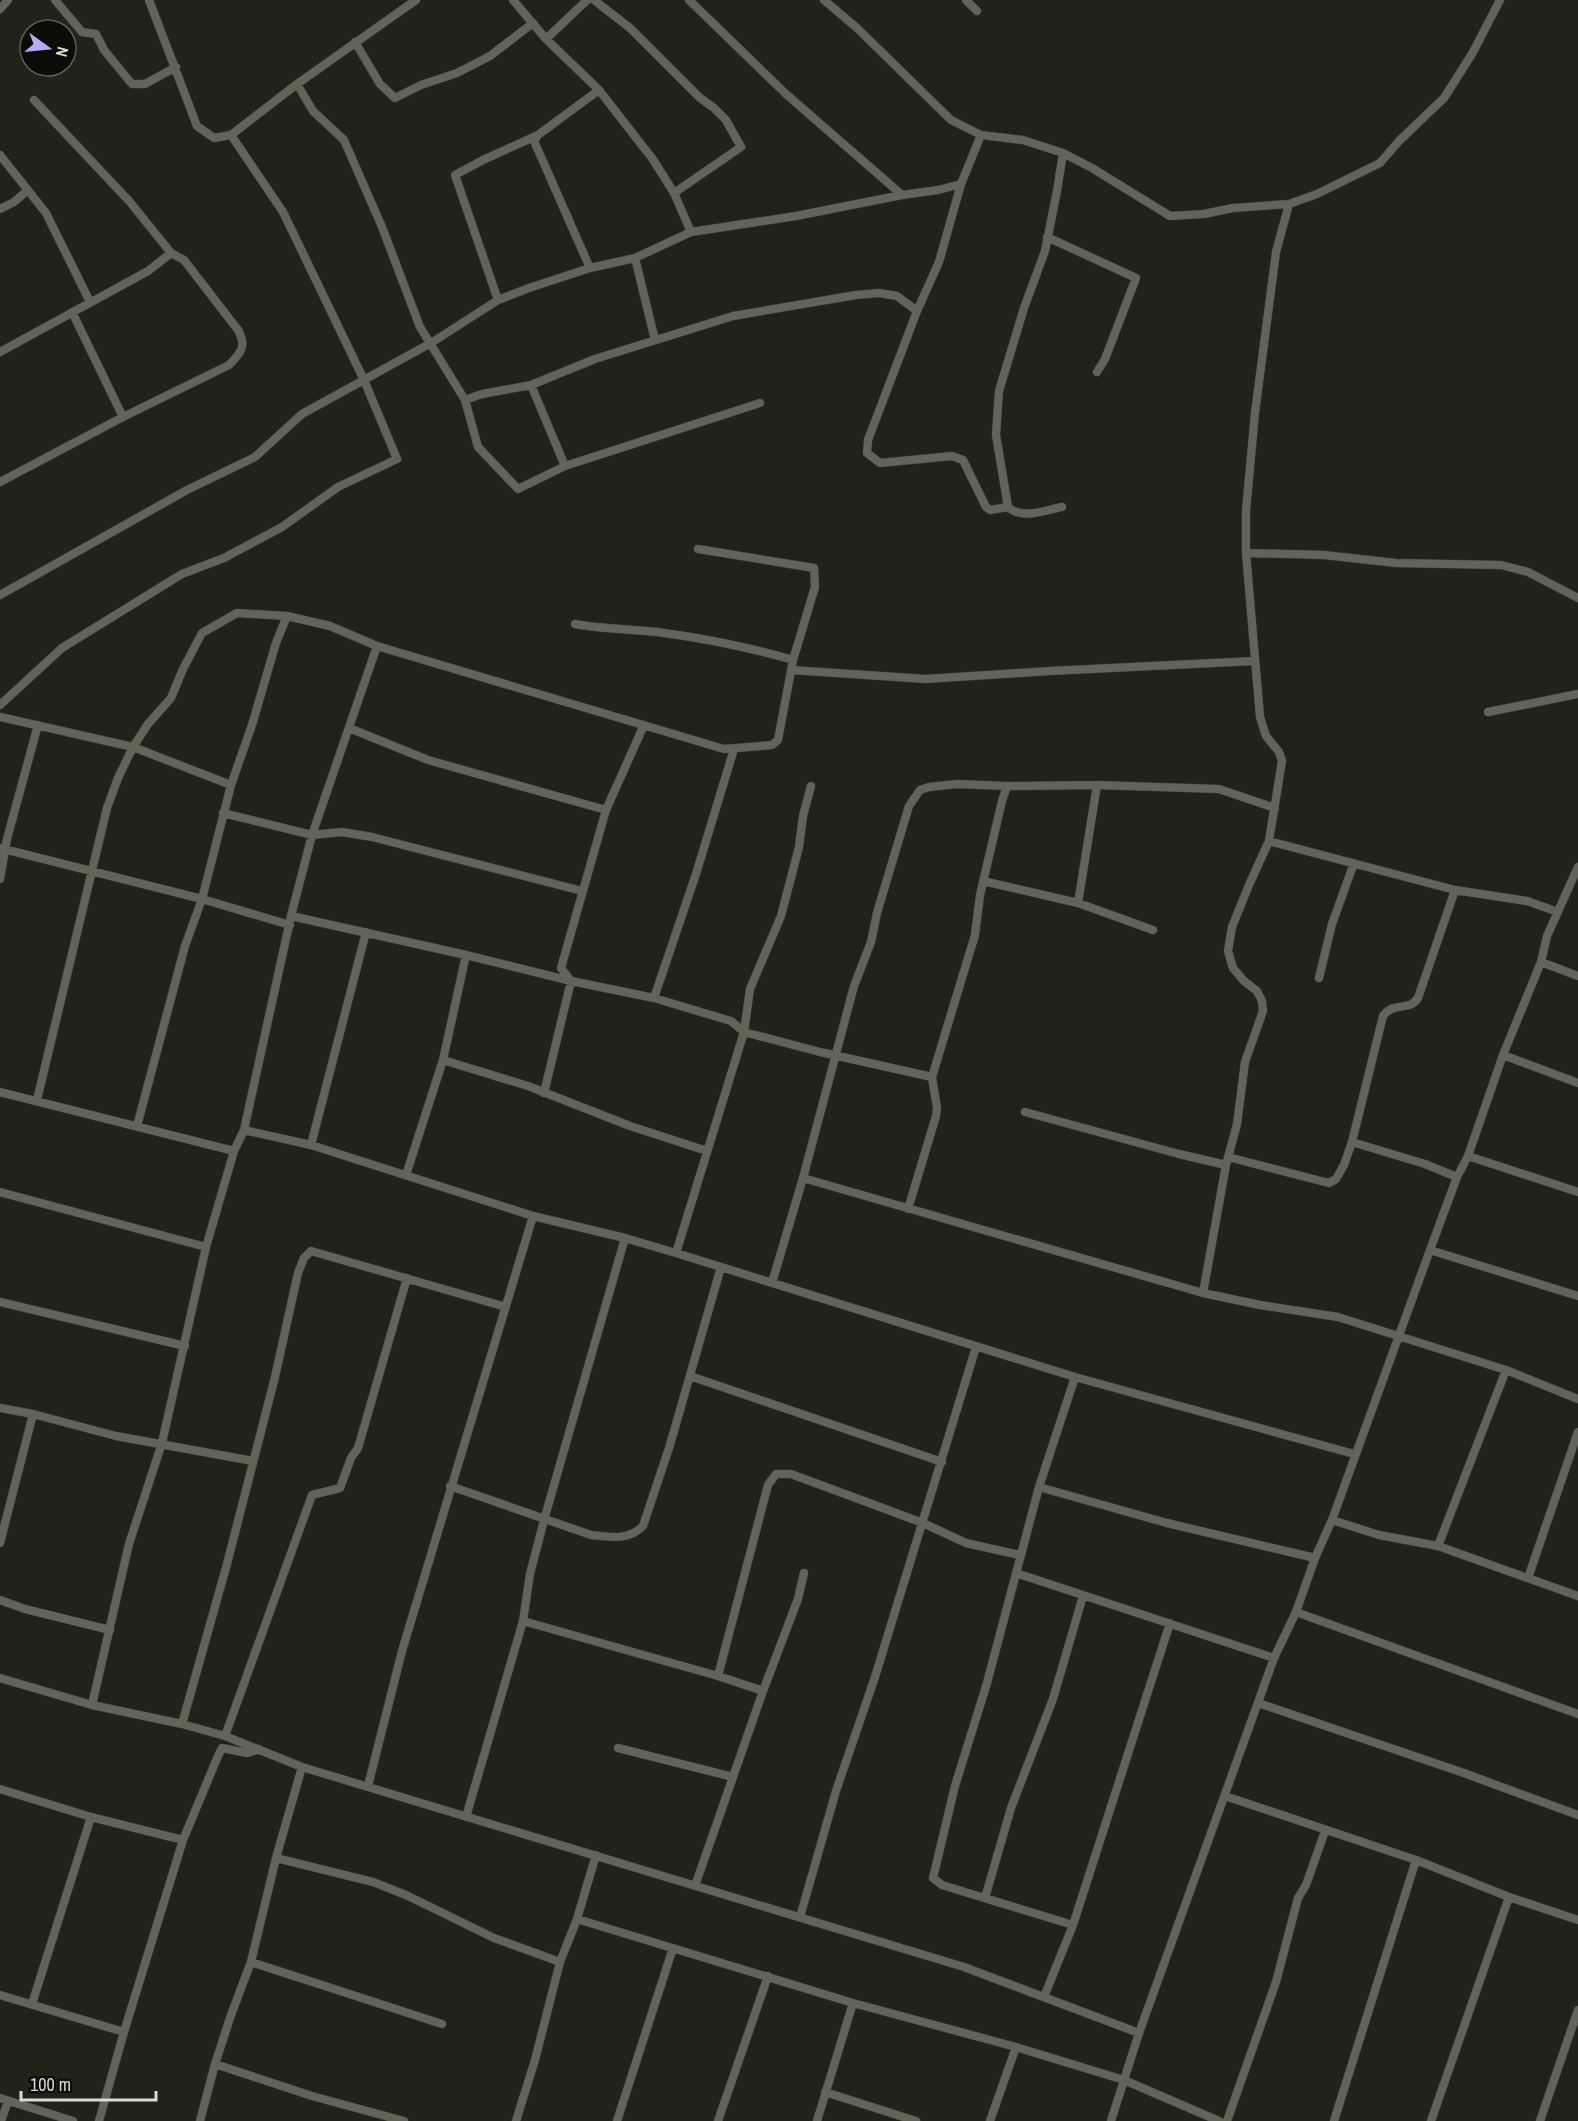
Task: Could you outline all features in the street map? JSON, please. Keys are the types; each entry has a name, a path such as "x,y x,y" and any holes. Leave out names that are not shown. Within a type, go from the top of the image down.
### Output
{"street":[{"path":"0,9 8,0"},
{"path":"55,0 82,32 96,34 104,50 132,84 145,84 176,67"},
{"path":"149,0 197,126 214,138 231,135 297,84 416,0"},
{"path":"513,0 546,39 599,90 652,158 674,193 691,232"},
{"path":"546,39 587,0"},
{"path":"594,0 630,28 699,97 726,120 741,147 674,193"},
{"path":"689,0 786,94 902,195"},
{"path":"824,0 857,28 951,120 981,135 1023,140 1063,153 1170,216 1289,204 1317,194 1380,163 1399,141 1444,98 1472,54 1500,0"},
{"path":"966,0 978,11"},
{"path":"355,42 380,84 395,98 421,85 457,73 490,56 533,23"},
{"path":"297,84 313,111 344,140 382,227 420,327 465,400 478,447 518,489 566,466 760,403"},
{"path":"498,300 455,175 538,135 599,90"},
{"path":"0,482 123,417 229,365 239,356 244,347 238,330 184,260 171,254 130,202 34,100"},
{"path":"0,705 71,642 182,574 224,558 282,527 338,486 397,459 364,380 283,212 231,135"},
{"path":"538,135 534,141 590,268"},
{"path":"981,135 961,184 939,262 917,311 868,440 867,453 880,464 952,456 963,460 986,507 990,510 1008,507"},
{"path":"1062,507 1022,514 1013,513 1008,507 996,435 999,391 1047,237 1063,153"},
{"path":"0,154 46,213 90,302"},
{"path":"0,595 187,490 255,457 302,414 431,343 498,300 590,268 635,258 691,232 796,216 961,184"},
{"path":"0,208 14,202 28,190"},
{"path":"1203,1293 1227,1161 1237,1124 1245,1062 1263,1011 1262,1001 1257,991 1233,968 1228,951 1236,917 1269,841 1282,761 1279,752 1266,736 1260,717 1246,553 1246,511 1255,413 1276,252 1289,204"},
{"path":"1047,237 1136,278 1105,359 1097,372"},
{"path":"0,352 148,271 171,254"},
{"path":"635,258 655,340"},
{"path":"465,400 482,394 531,385 596,359 733,316 856,295 879,294 897,296 917,311"},
{"path":"72,312 123,417"},
{"path":"531,385 566,466"},
{"path":"37,1100 107,808 133,747 148,724 171,698 202,633 237,613 287,616 330,626 377,646 724,749 772,746 778,740 793,660 815,587 814,568 698,549"},
{"path":"1246,553 1324,555 1396,563 1501,565 1528,572 1578,598"},
{"path":"137,1126 185,946 202,899 231,786 276,643 287,616"},
{"path":"575,624 699,639 758,650 793,660"},
{"path":"92,1705 129,1544 162,1443 206,1247 234,1151 244,1130 312,835 377,646"},
{"path":"791,670 926,679 1050,670 1254,662"},
{"path":"1488,712 1578,694"},
{"path":"0,717 133,747 231,786"},
{"path":"0,879 3,849 38,725"},
{"path":"571,981 561,968 582,891 606,810 644,725"},
{"path":"349,728 428,760 606,810"},
{"path":"654,998 696,874 734,749"},
{"path":"772,1283 803,1178 854,986 871,942 877,912 909,806 920,790 957,784 1219,789 1275,808"},
{"path":"1078,903 1097,785"},
{"path":"676,1253 744,1032 750,989 781,916 799,847 803,816 811,786"},
{"path":"908,1209 936,1116 937,1107 932,1077 975,935 983,881 1007,786"},
{"path":"224,813 312,835 342,832 372,837 582,891"},
{"path":"1269,841 1455,890 1527,901 1558,912"},
{"path":"3,849 291,920 366,932 571,981 654,998 731,1021 744,1032 932,1077"},
{"path":"1319,978 1332,924 1354,863"},
{"path":"1111,2121 1139,2033 1274,1658 1296,1612 1315,1558 1332,1520 1397,1336 1541,962 1547,936 1578,867"},
{"path":"983,881 1078,903 1153,930"},
{"path":"1025,1112 1179,1154 1227,1161 1329,1183 1336,1179 1340,1172 1352,1142 1383,1016 1392,1007 1411,1005 1418,998 1455,890"},
{"path":"311,1145 366,932"},
{"path":"406,1175 443,1060 466,955"},
{"path":"1541,962 1578,976"},
{"path":"544,1093 571,981"},
{"path":"1503,1056 1578,1083"},
{"path":"443,1060 528,1086 630,1126 707,1151"},
{"path":"0,1092 234,1151"},
{"path":"244,1130 311,1145 533,1216 676,1253 1075,1377 1354,1454"},
{"path":"1352,1142 1425,1164 1457,1177"},
{"path":"1468,1156 1578,1192"},
{"path":"803,1178 1203,1293 1260,1305 1338,1317 1506,1370 1578,1399"},
{"path":"0,1192 206,1247"},
{"path":"368,1786 402,1651 533,1216"},
{"path":"466,1817 523,1621 530,1574 544,1520 625,1238"},
{"path":"1430,1250 1578,1296"},
{"path":"182,1724 278,1367 298,1273 304,1258 311,1251 506,1307"},
{"path":"450,1486 591,1535 614,1538 636,1533 643,1526 721,1267"},
{"path":"225,1736 312,1495 340,1488 351,1458 358,1448 407,1278"},
{"path":"0,1302 184,1346"},
{"path":"800,1917 836,1791 875,1677 976,1347"},
{"path":"1438,1546 1506,1370"},
{"path":"690,1376 942,1462"},
{"path":"1073,1925 938,1884 933,1878 933,1872 955,1786 987,1683 1039,1487 1075,1377"},
{"path":"0,1408 33,1414 116,1436 253,1461"},
{"path":"0,1544 33,1414"},
{"path":"1528,1578 1578,1432"},
{"path":"718,1676 768,1485 776,1474 791,1474 922,1523 966,1543 1020,1555"},
{"path":"1039,1487 1167,1523 1315,1558"},
{"path":"1332,1520 1379,1534 1438,1546 1578,1596"},
{"path":"695,1886 763,1691 798,1599 804,1573"},
{"path":"1016,1573 1274,1658"},
{"path":"985,1898 1011,1808 1053,1699 1083,1596"},
{"path":"0,1600 25,1609 110,1630"},
{"path":"1296,1612 1578,1714"},
{"path":"523,1621 718,1676 763,1691"},
{"path":"1044,1997 1073,1925 1170,1623"},
{"path":"0,1678 92,1705 182,1724 225,1736 302,1767 964,1967 1139,2033"},
{"path":"1258,1703 1461,1772 1578,1815"},
{"path":"99,2121 183,1840 222,1748 247,1753 259,1749"},
{"path":"618,1748 733,1777"},
{"path":"200,2121 215,2064 251,1962 276,1858 302,1767"},
{"path":"0,1789 91,1817 183,1840"},
{"path":"1225,1796 1416,1860 1509,1897 1578,1920"},
{"path":"32,2004 91,1817"},
{"path":"1227,2121 1276,1982 1298,1898 1306,1885 1325,1831"},
{"path":"516,2121 535,2060 560,1962 578,1919 596,1855"},
{"path":"276,1858 373,1882 406,1895 494,1938 560,1962"},
{"path":"1334,2121 1416,1860"},
{"path":"1431,2121 1509,1897"},
{"path":"578,1919 853,2003 1016,2047 1124,2080 1219,2121"},
{"path":"616,2121 673,1948"},
{"path":"251,1962 442,2024"},
{"path":"718,2121 768,1976"},
{"path":"0,1995 124,2032"},
{"path":"817,2121 853,2003"},
{"path":"1540,2121 1578,2010"},
{"path":"990,2121 1016,2047"},
{"path":"215,2064 312,2096 404,2121"},
{"path":"825,2092 916,2121"},
{"path":"1,2121 4,2099 73,2121"}]}
